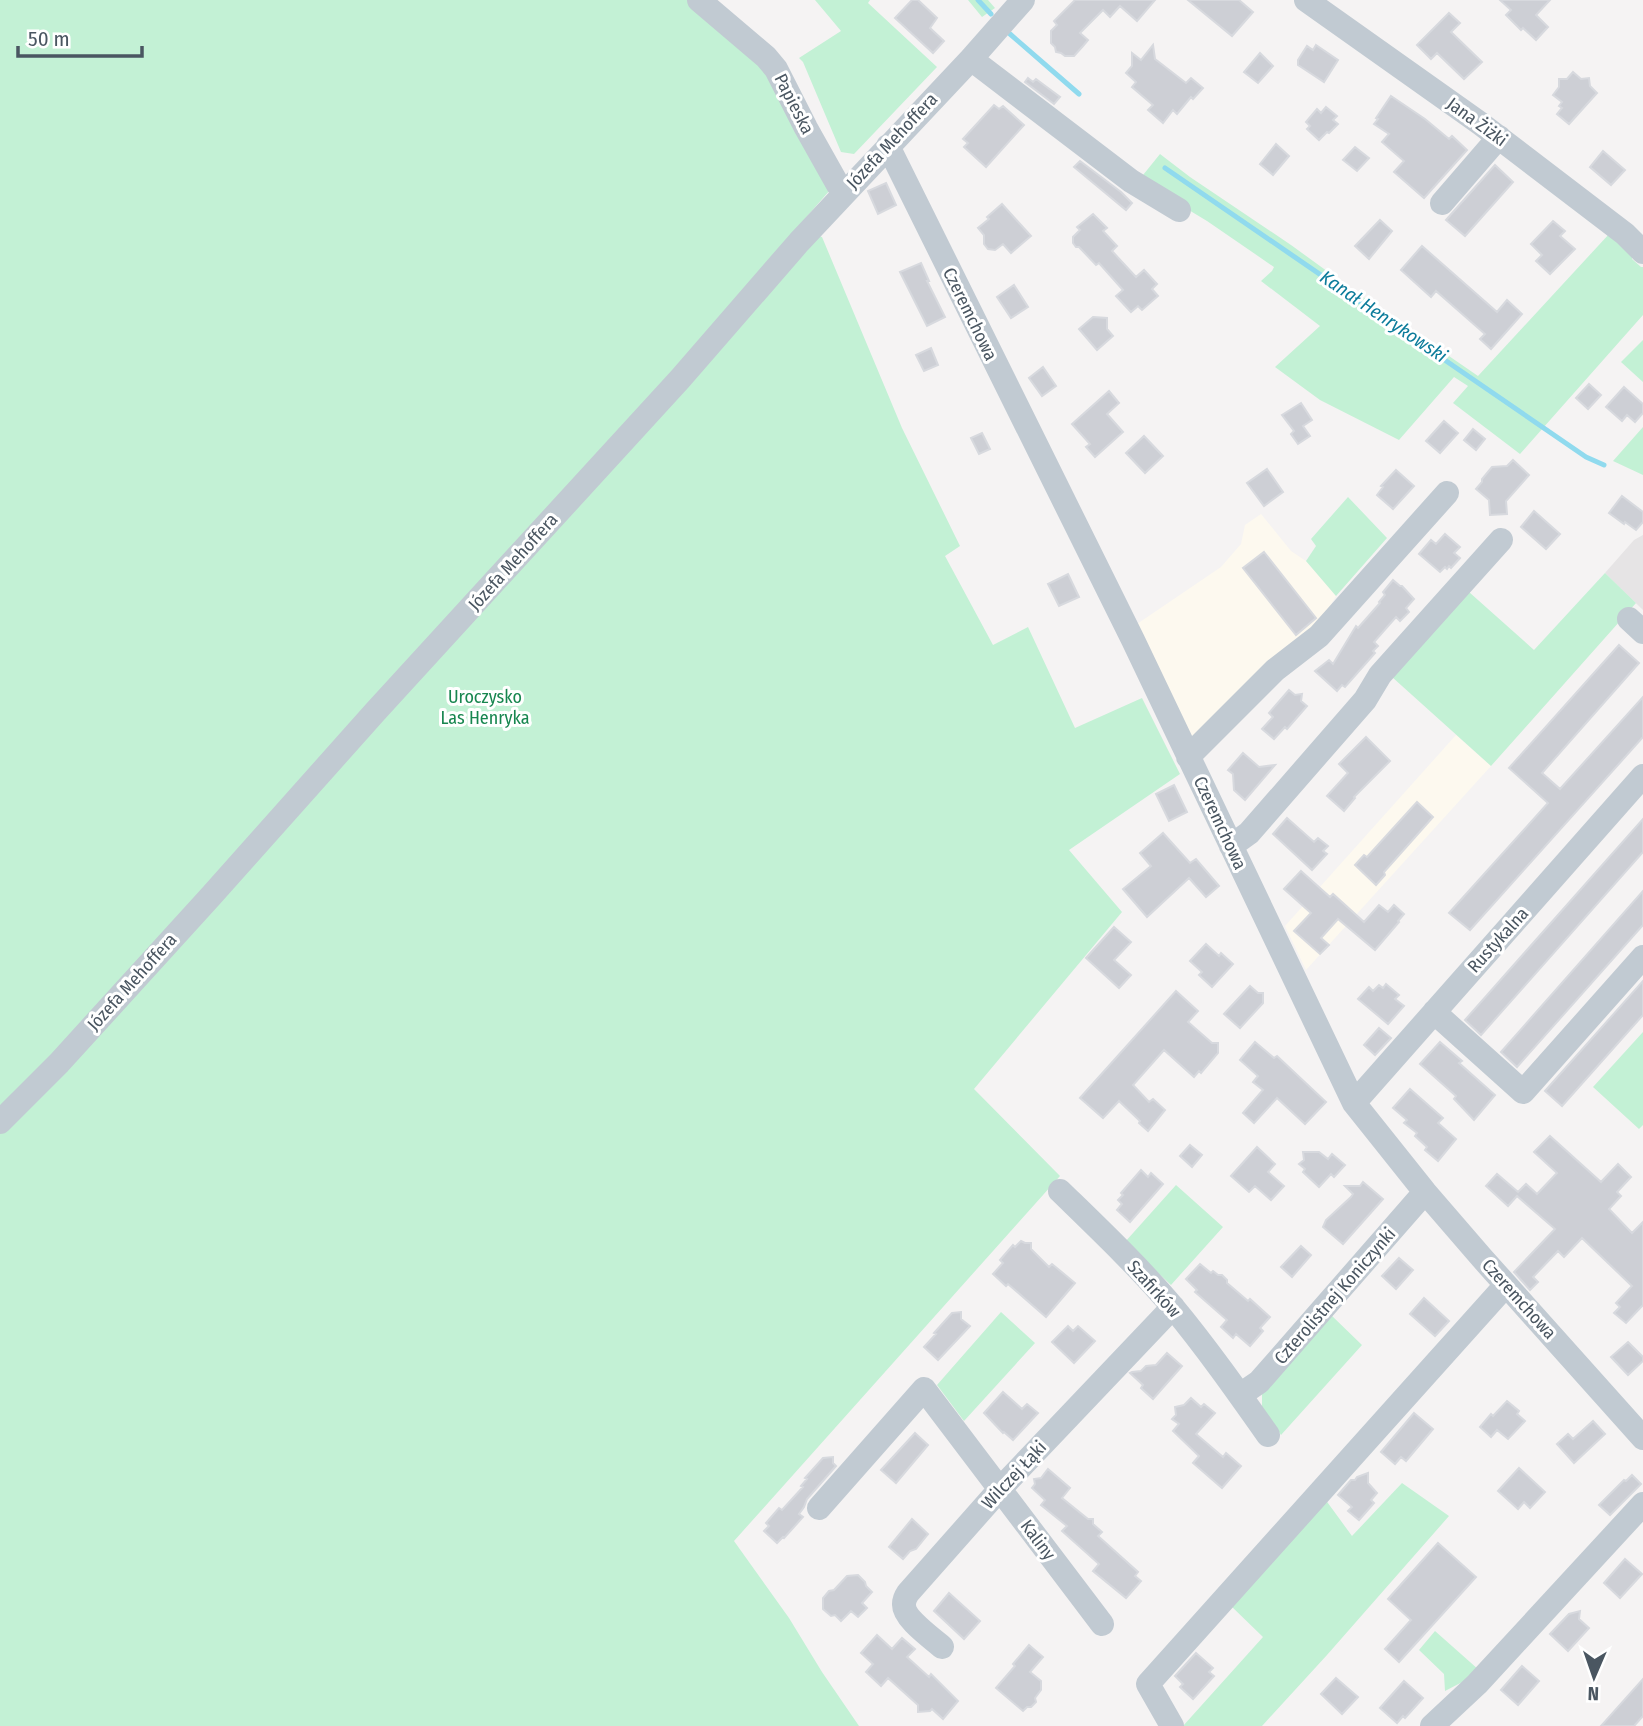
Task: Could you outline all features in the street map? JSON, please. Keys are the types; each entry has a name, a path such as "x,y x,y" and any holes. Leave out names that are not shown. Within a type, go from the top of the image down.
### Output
{"street":[{"name":"Papieska","path":"699,0 766,57 776,69 806,128 838,185 845,192"},
{"name":"Józefa Mehoffera","path":"0,1122 59,1063 375,712 680,380 799,242 1023,0"},
{"name":"Jana Żiżki","path":"1306,0 1499,138 1625,234 1643,252"},
{"path":"971,59 1131,181 1179,210"},
{"path":"1442,203 1499,138"},
{"name":"Czeremchowa","path":"888,146 1133,640 1354,1103 1425,1192 1643,1438"},
{"path":"1188,757 1275,670 1319,636 1447,493"},
{"path":"1231,846 1249,833 1365,700 1380,675 1501,540"},
{"name":"Rustykalna","path":"1354,1103 1643,776"},
{"path":"1434,1012 1523,1092 1643,957"},
{"name":"Szafirków","path":"1060,1191 1173,1307 1268,1435"},
{"name":"Czterolistnej Koniczynki","path":"1240,1395 1259,1382 1425,1192"},
{"path":"1172,1726 1148,1684 1506,1285"},
{"name":"Wilczej Łąki","path":"942,1647 912,1621 905,1611 903,1602 908,1593 1000,1489 1173,1307"},
{"name":"Kaliny","path":"819,1508 924,1388 1102,1624"},
{"path":"1432,1726 1477,1684 1643,1504"}],"shaded area":[{"path":"1261,514 1291,551 1306,561 1336,596 1320,623 1194,742 1137,624 1221,567 1241,544 1245,525"},
{"path":"1643,535 1643,610 1605,573 1634,540"},
{"path":"1456,735 1491,766 1306,970 1285,926"}],"green space":[{"name":"Uroczysko Las Henryka","path":"0,0 687,0 771,76 830,190 796,229 822,237 902,428 960,546 945,556 993,645 1028,627 1075,728 1142,698 1180,774 1069,850 1122,912 974,1089 1060,1176 734,1541 789,1618 859,1726 0,1726"},
{"path":"815,0 870,0 868,3 937,67 854,154 841,152 799,58 841,31"},
{"path":"968,0 988,0 995,8 982,17"},
{"path":"1160,154 1478,376 1610,233 1632,253 1632,259 1643,267 1643,315 1520,454 1453,403 1468,386 1454,377 1399,440 1320,400 1275,367 1320,326 1261,281 1274,267 1207,221 1139,180"},
{"path":"1643,340 1643,382 1621,362"},
{"path":"1643,427 1643,475 1613,461"},
{"path":"1348,497 1387,538 1336,596 1306,561 1316,546 1311,539"},
{"path":"1605,573 1636,603 1491,766 1392,677 1469,592 1534,650"},
{"path":"1643,1032 1643,1125 1639,1129 1593,1087"},
{"path":"1176,1185 1223,1227 1171,1285 1125,1242"},
{"path":"1001,1312 1035,1343 964,1421 937,1385"},
{"path":"1331,1315 1362,1345 1281,1435 1262,1407 1262,1391"},
{"path":"1402,1483 1449,1516 1327,1655 1262,1726 1183,1726 1263,1637 1229,1604 1325,1499 1352,1536"},
{"path":"1435,1631 1479,1670 1445,1691 1444,1674 1419,1650"}],"building":[{"path":"912,0 918,0 937,18 930,28 944,41 933,53 895,18"},
{"path":"1075,0 1155,0 1137,21 1120,6 1110,17 1103,10 1080,33 1088,40 1074,56 1065,56 1056,52 1051,43 1051,31 1057,25 1054,21"},
{"path":"1188,0 1239,0 1253,12 1232,36"},
{"path":"1500,0 1550,0 1536,15 1548,27 1536,40 1506,15 1511,10"},
{"path":"1449,13 1460,23 1451,32 1482,62 1464,79 1437,53 1431,59 1417,45"},
{"path":"1153,45 1155,59 1186,83 1191,78 1203,88 1193,99 1191,97 1177,114 1173,110 1163,123 1148,110 1153,105 1132,87 1136,82 1126,73 1132,66 1132,53 1141,60"},
{"path":"1316,45 1338,60 1324,82 1298,65 1298,60 1307,46 1313,50"},
{"path":"1260,53 1273,66 1258,83 1244,72"},
{"path":"1573,72 1581,79 1589,78 1590,86 1597,93 1569,124 1557,114 1562,108 1559,106 1562,102 1553,95 1559,87 1559,79 1567,79"},
{"path":"1028,78 1033,82 1036,79 1060,97 1054,104 1025,82"},
{"path":"1391,96 1449,139 1452,136 1467,150 1424,198 1394,172 1404,161 1382,142 1389,134 1374,124"},
{"path":"994,105 999,109 1003,106 1024,125 986,167 964,147 968,143 963,139"},
{"path":"1326,107 1337,116 1333,120 1338,124 1319,140 1307,129 1310,126 1306,122 1317,109 1321,113"},
{"path":"1276,144 1289,156 1273,175 1260,164"},
{"path":"1355,147 1369,158 1357,171 1343,160"},
{"path":"1603,151 1625,170 1611,185 1590,167"},
{"path":"1080,161 1132,203 1126,210 1074,167"},
{"path":"1495,165 1513,182 1465,236 1446,220"},
{"path":"886,183 896,205 878,214 868,191"},
{"path":"1002,204 1031,236 1011,253 1003,244 995,250 988,249 984,244 984,235 978,228"},
{"path":"1093,214 1107,228 1103,231 1117,246 1112,251 1136,277 1144,270 1157,284 1152,289 1158,296 1142,310 1138,306 1131,312 1116,296 1123,290 1099,263 1096,265 1073,243 1073,237 1080,230 1077,227"},
{"path":"1380,220 1392,231 1369,259 1355,246"},
{"path":"1553,221 1565,231 1560,236 1575,249 1550,274 1536,261 1542,255 1531,244"},
{"path":"1422,246 1497,312 1507,300 1522,314 1491,349 1480,339 1485,334 1436,291 1431,297 1401,270"},
{"path":"921,263 945,317 927,326 900,272"},
{"path":"1014,285 1028,307 1011,318 997,297"},
{"path":"1093,317 1107,318 1107,329 1113,336 1097,350 1079,329"},
{"path":"931,348 938,365 924,371 916,355"},
{"path":"1043,367 1056,386 1042,396 1029,378"},
{"path":"1589,384 1601,395 1588,409 1576,398"},
{"path":"1624,387 1643,404 1643,413 1635,422 1627,415 1622,421 1606,407"},
{"path":"1109,391 1119,403 1107,414 1123,432 1095,457 1086,447 1090,444 1072,424"},
{"path":"1301,403 1312,420 1303,426 1310,436 1298,444 1291,434 1294,431 1282,415"},
{"path":"1444,421 1458,433 1440,453 1426,441"},
{"path":"1473,429 1485,439 1476,450 1464,440"},
{"path":"982,433 990,449 979,454 971,438"},
{"path":"1144,436 1163,456 1145,473 1126,453"},
{"path":"1513,460 1529,475 1506,501 1507,514 1490,515 1489,500 1476,489 1492,467 1507,466"},
{"path":"1267,469 1283,492 1264,506 1247,483"},
{"path":"1396,470 1414,486 1393,509 1377,495 1383,487 1381,486"},
{"path":"1622,496 1643,512 1643,522 1636,530 1609,513"},
{"path":"1534,511 1560,534 1546,549 1521,527"},
{"path":"1445,534 1460,547 1454,553 1460,558 1451,568 1445,567 1440,572 1419,554 1431,540 1436,544"},
{"path":"1264,552 1316,618 1296,635 1243,568"},
{"path":"1068,574 1079,597 1059,606 1048,584"},
{"path":"1393,580 1414,599 1406,608 1409,612 1400,621 1396,617 1374,642 1378,646 1373,651 1375,653 1345,687 1342,685 1337,691 1315,671 1329,660 1333,664 1356,626 1358,628 1380,603 1385,595 1383,592"},
{"path":"1619,645 1639,663 1542,773 1560,789 1643,697 1643,737 1470,930 1449,913 1548,803 1509,768"},
{"path":"1289,690 1295,695 1302,694 1301,701 1307,706 1287,729 1285,727 1274,739 1262,729 1273,717 1269,713"},
{"path":"1366,737 1390,761 1354,797 1344,811 1327,796 1348,773 1339,764"},
{"path":"1243,753 1259,767 1275,765 1245,800 1234,790 1233,774 1228,770"},
{"path":"1174,785 1187,812 1169,821 1156,794"},
{"path":"1417,802 1433,817 1384,872 1385,875 1376,885 1355,865 1364,855 1367,857"},
{"path":"1287,818 1314,842 1318,838 1328,846 1323,851 1327,854 1312,870 1273,834"},
{"path":"1643,819 1643,852 1481,1035 1465,1020"},
{"path":"1163,833 1190,863 1196,859 1219,886 1206,897 1189,878 1147,917 1123,889 1151,866 1140,853"},
{"path":"1301,871 1330,897 1333,894 1364,922 1379,905 1388,912 1394,905 1404,914 1375,950 1338,919 1321,938 1329,945 1320,954 1294,931 1311,913 1284,889"},
{"path":"1643,891 1643,925 1517,1067 1501,1052"},
{"path":"1114,927 1131,942 1114,960 1131,975 1119,988 1086,958"},
{"path":"1206,944 1233,964 1212,987 1199,975 1202,972 1190,961"},
{"path":"1643,981 1643,1015 1562,1106 1545,1091"},
{"path":"1386,984 1399,995 1395,999 1404,1006 1388,1024 1358,999 1369,987 1373,991 1379,985 1383,988"},
{"path":"1250,986 1258,993 1263,993 1263,1003 1240,1028 1224,1014"},
{"path":"1176,991 1198,1011 1188,1022 1212,1043 1218,1043 1218,1053 1201,1073 1199,1071 1194,1077 1164,1050 1133,1085 1149,1102 1153,1099 1165,1110 1148,1131 1119,1101 1103,1118 1080,1098"},
{"path":"1379,1028 1391,1038 1375,1055 1364,1045"},
{"path":"1255,1042 1274,1058 1277,1056 1326,1102 1305,1124 1277,1098 1254,1123 1243,1113 1263,1090 1253,1082 1258,1076 1240,1060"},
{"path":"1440,1042 1495,1095 1474,1120 1454,1099 1456,1096 1420,1064"},
{"path":"1410,1089 1443,1118 1438,1123 1456,1139 1438,1161 1425,1150 1427,1147 1415,1136 1417,1133 1404,1123 1407,1120 1393,1108"},
{"path":"1550,1136 1601,1182 1618,1164 1631,1177 1617,1192 1621,1196 1609,1209 1632,1233 1643,1222 1643,1305 1626,1323 1614,1313 1620,1307 1616,1303 1632,1286 1582,1238 1564,1257 1558,1251 1533,1277 1538,1282 1530,1290 1514,1272 1555,1229 1517,1196 1508,1206 1486,1186 1497,1174 1518,1192 1526,1184 1537,1194 1557,1173 1534,1152"},
{"path":"1190,1145 1202,1155 1192,1167 1180,1156"},
{"path":"1257,1147 1275,1164 1268,1172 1284,1186 1271,1200 1255,1186 1249,1192 1231,1176"},
{"path":"1303,1152 1319,1152 1328,1159 1332,1154 1345,1165 1334,1177 1331,1174 1319,1187 1303,1172 1305,1169 1299,1164 1304,1160"},
{"path":"1141,1170 1148,1177 1151,1173 1163,1184 1130,1222 1117,1210 1122,1204 1118,1200"},
{"path":"1363,1182 1383,1199 1343,1244 1323,1227 1326,1220 1353,1194 1345,1186 1360,1186"},
{"path":"1021,1241 1031,1243 1031,1249 1049,1267 1052,1264 1075,1283 1046,1317 993,1274 1003,1263 1000,1260 1013,1245 1015,1247"},
{"path":"1301,1246 1311,1255 1292,1277 1281,1267"},
{"path":"1399,1258 1413,1270 1396,1289 1382,1276"},
{"path":"1200,1264 1211,1273 1213,1271 1222,1275 1227,1283 1270,1317 1260,1328 1263,1331 1250,1346 1236,1334 1233,1338 1221,1327 1227,1320 1195,1292 1197,1290 1186,1279"},
{"path":"1424,1298 1449,1321 1435,1336 1410,1314"},
{"path":"961,1312 961,1319 970,1326 938,1360 924,1347 952,1313"},
{"path":"1068,1326 1073,1331 1078,1326 1095,1341 1074,1363 1052,1342"},
{"path":"1628,1342 1643,1357 1643,1361 1628,1375 1611,1357"},
{"path":"1167,1353 1182,1366 1153,1399 1130,1373 1156,1365"},
{"path":"1003,1392 1022,1409 1027,1404 1038,1413 1013,1440 984,1413"},
{"path":"1191,1398 1201,1407 1204,1404 1215,1413 1196,1434 1223,1457 1226,1453 1241,1466 1222,1488 1193,1463 1199,1456 1173,1431 1179,1424 1172,1419 1176,1415 1175,1407 1184,1405"},
{"path":"1507,1401 1519,1411 1517,1414 1525,1421 1508,1439 1497,1430 1491,1437 1480,1427"},
{"path":"1414,1413 1433,1429 1406,1461 1401,1457 1395,1464 1381,1452"},
{"path":"1593,1421 1605,1434 1574,1463 1557,1444 1568,1434 1573,1439"},
{"path":"915,1433 928,1445 896,1483 881,1470"},
{"path":"833,1457 836,1466 807,1499 799,1514 803,1517 777,1543 764,1531 769,1526 766,1523 803,1487 801,1486 807,1479 805,1478 823,1458"},
{"path":"1519,1468 1545,1492 1530,1508 1524,1502 1518,1509 1498,1491"},
{"path":"1048,1469 1070,1488 1062,1498 1088,1519 1093,1519 1093,1524 1102,1532 1098,1536 1138,1572 1135,1576 1141,1581 1126,1598 1093,1571 1099,1564 1062,1531 1067,1526 1041,1505 1045,1500 1032,1488 1034,1479 1041,1478"},
{"path":"1368,1473 1368,1483 1377,1493 1371,1500 1374,1503 1359,1520 1348,1511 1352,1507 1338,1495 1351,1480"},
{"path":"1632,1475 1641,1484 1610,1515 1599,1505"},
{"path":"912,1519 928,1534 916,1549 903,1559 889,1547"},
{"path":"1438,1543 1476,1577 1399,1662 1385,1649 1411,1620 1388,1599"},
{"path":"1625,1559 1642,1574 1620,1598 1604,1583"},
{"path":"858,1575 872,1592 862,1603 867,1608 858,1617 851,1611 841,1621 835,1615 831,1616 823,1609 823,1598 847,1576"},
{"path":"949,1593 980,1621 964,1639 934,1611"},
{"path":"1580,1611 1579,1619 1589,1628 1568,1651 1550,1634 1569,1614"},
{"path":"877,1635 892,1649 902,1638 915,1649 907,1657 929,1677 931,1674 958,1701 943,1719 932,1709 918,1712 918,1705 888,1678 881,1686 866,1672 873,1664 861,1653"},
{"path":"1029,1645 1043,1657 1030,1672 1041,1681 1041,1690 1035,1698 1036,1702 1023,1711 996,1688"},
{"path":"1196,1653 1213,1668 1209,1672 1214,1676 1193,1699 1180,1687 1183,1684 1175,1676"},
{"path":"1522,1666 1539,1681 1518,1705 1501,1690"},
{"path":"1336,1678 1358,1697 1342,1714 1321,1694"},
{"path":"1643,1679 1643,1716 1634,1726 1601,1726"},
{"path":"1404,1681 1423,1698 1397,1723 1380,1708"}],"waterway":[{"name":"Kanał Henrykowski","path":"978,0 991,14"},
{"name":"Kanał Henrykowski","path":"1010,34 1079,94"},
{"name":"Kanał Henrykowski","path":"1165,168 1586,457 1604,465"}]}
